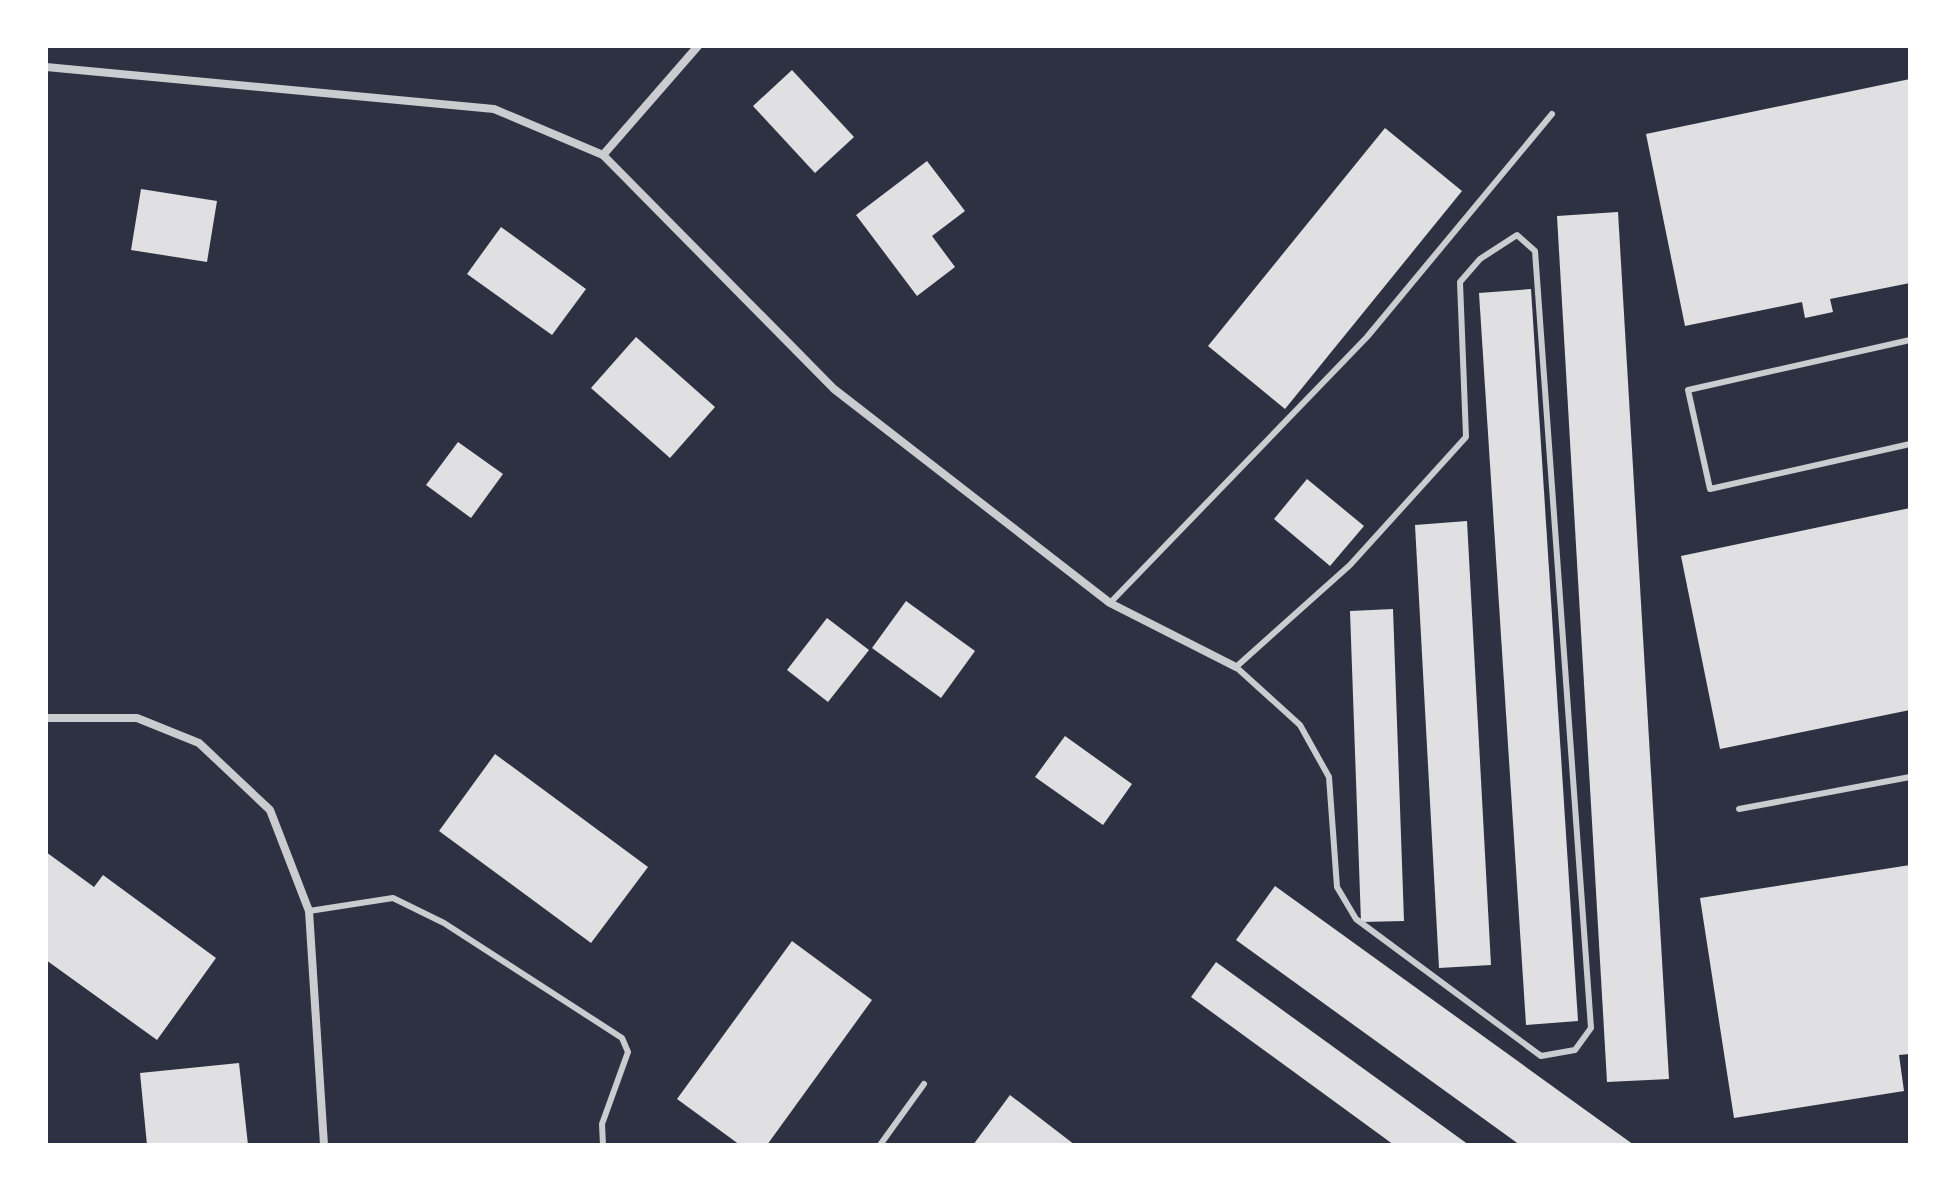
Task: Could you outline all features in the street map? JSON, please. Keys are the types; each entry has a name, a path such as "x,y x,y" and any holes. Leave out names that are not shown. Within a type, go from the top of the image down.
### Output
{"street":[{"path":"603,155 698,46"},
{"path":"46,67 494,109 603,155 834,389 1110,603 1236,667"},
{"path":"46,718 137,718 199,743 270,810 309,911 324,1145"}],"lane":[{"path":"1110,603 1367,337 1552,114"},
{"path":"1517,235 1535,251 1570,727 1591,1028 1575,1050 1541,1056 1356,919 1337,887 1329,777 1300,725 1236,667 1350,565 1466,437 1460,282 1480,259 1517,235"},
{"path":"1910,340 1688,390 1710,489 1910,444"},
{"path":"1739,809 1910,777"},
{"path":"309,911 393,898 444,923 622,1038 628,1052 602,1124 603,1145"},
{"path":"880,1145 924,1084"}],"building":[{"path":"792,70 854,137 815,173 753,106"},
{"path":"1910,79 1910,283 1830,299 1833,312 1805,318 1802,302 1685,326 1646,134"},
{"path":"1385,128 1462,191 1285,409 1208,346"},
{"path":"927,161 965,211 932,236 955,267 917,296 856,215"},
{"path":"141,189 217,201 207,262 131,250"},
{"path":"1618,212 1669,1079 1607,1082 1557,216"},
{"path":"501,227 586,289 552,335 467,274"},
{"path":"1531,289 1578,1021 1526,1025 1479,293"},
{"path":"636,337 715,407 670,458 591,388"},
{"path":"458,442 503,474 471,518 426,485"},
{"path":"1307,479 1364,526 1330,566 1274,519"},
{"path":"1910,508 1910,710 1720,749 1681,556"},
{"path":"1467,521 1491,965 1439,968 1415,525"},
{"path":"906,601 975,651 941,698 872,648"},
{"path":"1393,609 1404,921 1361,922 1350,611"},
{"path":"827,618 869,650 828,702 787,670"},
{"path":"1065,736 1132,784 1103,825 1035,777"},
{"path":"495,754 648,867 591,943 439,831"},
{"path":"46,852 94,887 103,875 216,958 157,1040 46,960"},
{"path":"1910,865 1910,1054 1899,1055 1904,1091 1734,1118 1700,898"},
{"path":"1275,886 1634,1145 1520,1145 1236,940"},
{"path":"792,941 872,1000 767,1145 740,1145 677,1099"},
{"path":"1216,962 1469,1145 1394,1145 1191,997"},
{"path":"239,1063 248,1145 147,1145 140,1073"},
{"path":"1010,1095 1075,1145 973,1145"}]}
